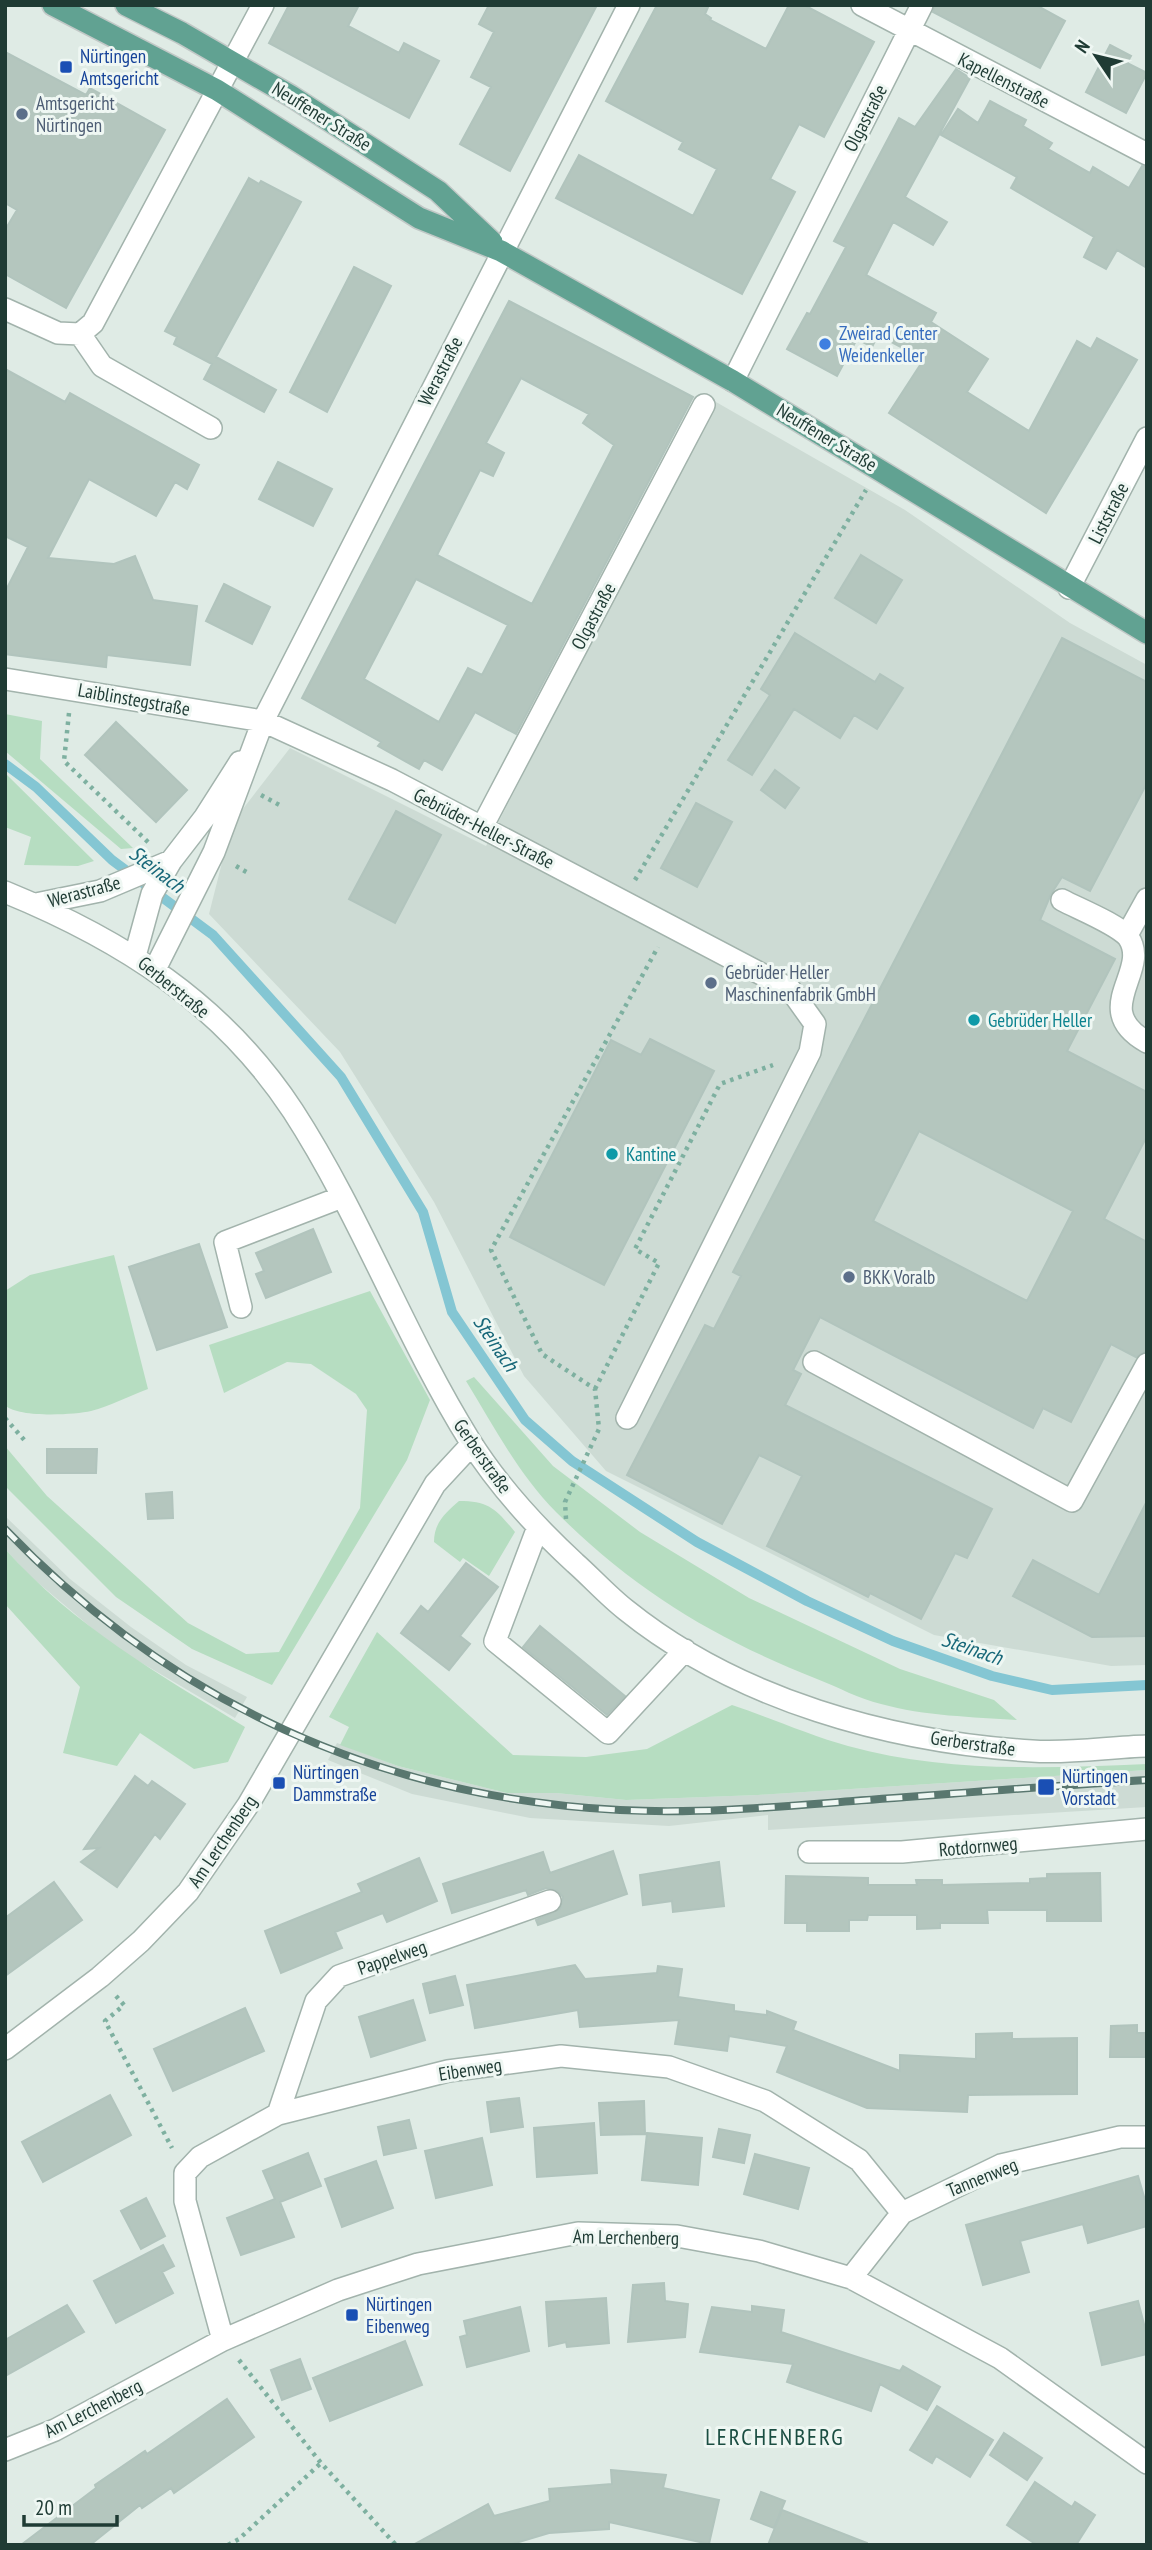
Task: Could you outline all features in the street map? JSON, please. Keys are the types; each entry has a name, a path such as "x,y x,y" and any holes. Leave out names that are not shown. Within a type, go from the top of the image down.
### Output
{"main road":[{"name":"Neuffener Straße","path":"53,5 217,90 419,218 501,251 733,381 879,468 1069,588 1147,633"},
{"name":"Neuffener Straße","path":"126,5 233,62 438,191 501,251"}],"street":[{"path":"5,309 58,333 80,334 93,323 263,5"},
{"name":"Werastraße","path":"135,956 144,916 171,861 205,817 259,730 501,251 629,5"},
{"name":"Kapellenstraße","path":"862,5 1147,154"},
{"name":"Olgastraße","path":"733,381 922,5"},
{"path":"80,334 102,366 211,428"},
{"name":"Olgastraße","path":"482,827 704,405"},
{"name":"Liststraße","path":"1069,588 1144,450"},
{"name":"Laiblinstegstraße","path":"5,679 71,688 259,730"},
{"name":"Werastraße","path":"155,969 170,935 200,881 241,785 259,730"},
{"name":"Gebrüder-Heller-Straße","path":"259,730 392,780 790,989 815,1024 810,1052"},
{"name":"Werastraße","path":"36,904 100,891 171,861"},
{"name":"Gerberstraße","path":"5,892 92,930 155,969 198,1004 250,1057 291,1109 342,1197 432,1376 472,1444 538,1527 626,1611 685,1650 752,1686 822,1712 905,1734 1036,1752 1147,1746"},
{"path":"1062,900 1127,935 1135,948 1137,966 1123,993 1123,1016 1137,1036 1147,1042"},
{"path":"1127,935 1147,900"},
{"path":"627,1418 810,1052"},
{"path":"242,1307 225,1242 342,1197"},
{"path":"814,1362 1072,1501 1147,1364"},
{"name":"Am Lerchenberg","path":"5,2049 100,1977 141,1941 188,1892 248,1805 435,1484 472,1444"},
{"path":"538,1527 495,1641 608,1733 685,1650"},
{"name":"Rotdornweg","path":"809,1852 902,1852 1147,1829"},
{"name":"Pappelweg","path":"278,2114 316,2001 339,1976 550,1902"},
{"name":"Eibenweg","path":"185,2173 200,2157 278,2114 448,2071 561,2056 669,2067 765,2101 859,2160 902,2213"},
{"name":"Tannenweg","path":"851,2278 902,2213 1001,2165 1120,2137 1147,2137"},
{"path":"185,2173 185,2201 223,2340"},
{"name":"Am Lerchenberg","path":"5,2450 55,2430 223,2340 338,2290 418,2264 578,2233 677,2236 760,2251 851,2278 1000,2358 1147,2463"}],"path":[{"path":"623,900 879,468"},
{"path":"71,688 64,761 142,837"},
{"path":"595,1389 542,1354 491,1250 670,924"},
{"path":"565,1502 599,1429 595,1389 659,1263 635,1249 720,1084 810,1052"},
{"path":"5,1418 26,1443"},
{"path":"100,1977 124,2005 105,2021 185,2173"},
{"path":"223,2340 321,2463 396,2545"},
{"path":"228,2545 239,2539 321,2463"}],"shaded area":[{"name":"Gebrüder Heller Maschinenfabrik GmbH","path":"716,402 905,510 1070,623 1147,665 1147,1665 1111,1666 934,1635 606,1471 524,1376 434,1202 340,1052 209,914 232,823 290,748 486,846"},
{"path":"5,1516 70,1579 131,1627 186,1665 247,1697 235,1718 113,1646 30,1576 5,1549"},
{"path":"337,1743 398,1766 507,1793 556,1793 626,1800 758,1795 1147,1770 1147,1807 768,1830 768,1815 669,1826 530,1818 412,1794 328,1760"}],"green space":[{"path":"5,714 42,721 40,759 133,848 121,849 5,751"},
{"path":"5,774 94,861 78,866 24,865 31,837 5,827"},
{"path":"114,1255 148,1389 83,1412 33,1414 5,1405 5,1291 30,1275"},
{"path":"370,1291 430,1400 407,1460 272,1685 192,1649 116,1597 5,1486 5,1446 47,1496 188,1623 246,1654 279,1652 360,1508 367,1410 356,1394 311,1364 287,1362 224,1393 209,1345"},
{"path":"474,1377 553,1466 640,1532 749,1598 900,1669 994,1700 1017,1720 931,1714 873,1702 744,1647 678,1610 616,1566 543,1498 507,1449 466,1381"},
{"path":"459,1501 478,1503 491,1508 515,1532 489,1576 463,1558 460,1562 434,1542 438,1524"},
{"path":"5,1549 32,1577 88,1625 149,1668 245,1727 228,1762 194,1769 140,1733 117,1766 63,1753 80,1687 5,1604"},
{"path":"377,1632 513,1755 586,1757 647,1749 732,1705 848,1746 922,1761 996,1767 1147,1764 1147,1770 758,1795 626,1800 556,1793 507,1793 398,1766 340,1745 349,1727 329,1717"}],"building":[{"path":"289,5 359,5 348,26 399,53 404,43 439,61 409,118 269,43"},
{"path":"489,5 597,5 510,171 460,144 491,87 471,77 494,32 479,24"},
{"path":"657,5 709,5 705,14 710,20 766,49 789,5 804,5 874,42 824,137 799,124 770,179 795,192 742,294 556,198 579,155 693,216 717,169 679,149 683,142 606,101"},
{"path":"935,5 1036,5 1065,21 1040,68 933,12"},
{"path":"1110,45 1131,56 1127,63 1147,73 1126,113 1086,92"},
{"path":"5,52 86,95 90,88 165,130 66,308 5,274 5,230 17,210 5,203"},
{"path":"956,69 970,78 905,197 947,222 933,245 893,222 866,275 936,313 931,322 988,359 967,392 1029,431 1077,341 1091,349 1097,338 1137,360 1046,513 889,413 924,359 878,335 872,347 857,339 837,376 787,349 807,313 810,314 846,247 834,241 899,118 915,127"},
{"path":"990,101 1026,120 1023,126 1052,143 1048,149 1090,173 1093,167 1129,188 1142,166 1147,167 1147,268 1117,250 1106,269 1084,257 1094,237 1011,188 1017,177 941,135 958,109 978,123"},
{"path":"249,178 259,184 261,181 301,202 216,357 276,390 264,412 204,379 212,364 174,344 177,337 165,331"},
{"path":"354,267 391,286 327,412 290,392"},
{"path":"509,301 693,397 516,734 475,712 442,770 424,760 419,769 378,746 381,742 302,698","holes":["521,378 589,414 583,423 614,445 532,604 437,555 480,470 493,476 504,453 486,443","416,579 508,625 482,675 468,668 439,722 364,679"]},
{"path":"5,369 65,402 70,393 199,465 187,489 175,482 156,516 89,479 48,558 114,564 135,556 153,600 197,606 190,665 107,655 106,667 5,654 5,592 28,547 5,536"},
{"path":"278,462 332,489 313,526 259,499"},
{"path":"861,555 902,580 876,623 835,598"},
{"path":"224,584 270,607 252,644 206,621"},
{"path":"795,633 875,682 880,674 903,688 877,729 854,715 840,738 794,709 752,775 728,760 770,695 761,689"},
{"name":"Gebrüder Heller","path":"1062,638 1147,682 1147,783 1090,891 1062,877 1040,920 1115,959 1067,1051 1147,1092 1147,1136 1104,1219 1147,1242 1147,1351 1136,1357 1111,1344 1071,1422 1043,1408 1033,1428 820,1317 793,1370 801,1374 785,1405 992,1509 967,1558 955,1553 921,1619 870,1593 868,1597 767,1546 802,1476 759,1455 722,1524 627,1475 705,1325 714,1329 741,1276 733,1272","holes":["919,1131 1073,1211 1027,1301 873,1221"]},
{"path":"116,722 187,790 156,822 85,755"},
{"path":"775,770 799,788 785,808 761,790"},
{"path":"696,803 732,822 697,887 661,868"},
{"path":"396,811 441,835 395,923 349,899"},
{"name":"Kantine","path":"650,1039 714,1071 604,1285 510,1237 611,1040 641,1055"},
{"path":"313,1229 331,1272 266,1298 256,1274 264,1271 256,1253"},
{"path":"199,1244 227,1327 157,1350 129,1267"},
{"path":"47,1449 97,1449 96,1473 47,1473"},
{"path":"172,1492 173,1518 148,1519 146,1494"},
{"path":"1147,1501 1147,1636 1092,1637 1013,1596 1033,1560 1099,1595"},
{"path":"466,1563 498,1587 460,1636 470,1644 449,1670 401,1633 421,1606 428,1612"},
{"path":"540,1626 625,1696 607,1715 523,1647"},
{"path":"135,1776 148,1786 152,1781 185,1804 160,1839 155,1834 117,1887 81,1862 99,1848 84,1849"},
{"path":"613,1851 627,1894 538,1925 536,1920 560,1909 563,1897 558,1891 546,1888 528,1895 526,1890 452,1913 443,1884 543,1852 550,1873"},
{"path":"419,1858 437,1901 387,1922 383,1913 335,1932 342,1948 281,1973 265,1931 362,1892 358,1884"},
{"path":"719,1862 724,1906 673,1912 672,1901 643,1905 640,1875"},
{"path":"1100,1873 1101,1921 1047,1921 1047,1910 987,1910 988,1923 940,1923 940,1928 917,1929 917,1915 868,1915 867,1920 849,1920 849,1931 807,1931 807,1923 785,1923 786,1876 868,1878 868,1885 917,1885 916,1880 942,1880 942,1885 1030,1883 1030,1879 1047,1878 1047,1874"},
{"path":"54,1882 82,1920 5,1976 5,1918"},
{"path":"575,1965 585,1979 657,1973 658,1966 682,1969 678,1997 734,2005 734,2011 767,2015 767,2011 796,2022 793,2030 900,2071 900,2055 976,2059 976,2034 1012,2033 1012,2039 1077,2038 1077,2094 968,2095 967,2112 867,2108 777,2072 787,2046 729,2036 727,2051 675,2044 679,2020 580,2027 578,2010 475,2028 467,1985"},
{"path":"455,1976 463,2005 430,2013 423,1984"},
{"path":"413,2000 425,2040 371,2057 359,2017"},
{"path":"245,2008 264,2051 173,2091 154,2049"},
{"path":"1137,2025 1137,2033 1147,2033 1147,2057 1110,2057 1111,2026"},
{"path":"110,2095 131,2135 43,2182 22,2142"},
{"path":"519,2098 523,2127 491,2132 487,2102"},
{"path":"644,2101 645,2134 601,2135 599,2103"},
{"path":"409,2120 416,2148 384,2155 378,2127"},
{"path":"594,2123 597,2173 537,2177 534,2128"},
{"path":"719,2129 750,2135 744,2163 713,2157"},
{"path":"647,2133 702,2138 698,2185 642,2180"},
{"path":"482,2138 492,2185 436,2198 425,2151"},
{"path":"308,2153 321,2186 280,2202 294,2237 241,2255 227,2218 275,2199 263,2171"},
{"path":"755,2154 809,2168 798,2209 744,2194"},
{"path":"376,2161 393,2208 342,2227 325,2179"},
{"path":"1138,2176 1147,2207 1147,2226 1088,2243 1083,2224 1020,2241 1029,2272 983,2285 966,2225"},
{"path":"146,2198 165,2236 141,2249 121,2211"},
{"path":"163,2245 174,2266 162,2272 173,2293 116,2323 94,2281"},
{"path":"664,2283 665,2301 688,2304 685,2337 628,2342 633,2285"},
{"path":"606,2298 609,2343 567,2347 566,2342 549,2346 546,2302"},
{"path":"1138,2301 1147,2336 1147,2354 1102,2365 1090,2313"},
{"path":"67,2305 84,2332 5,2376 5,2340"},
{"path":"752,2306 784,2310 781,2332 900,2371 903,2366 940,2387 927,2410 880,2384 871,2411 787,2382 793,2364 700,2352 712,2307 752,2312"},
{"path":"520,2307 529,2351 467,2367 460,2337 467,2335 464,2321"},
{"path":"405,2341 422,2385 330,2421 313,2378"},
{"path":"300,2359 311,2389 282,2400 271,2370"},
{"path":"227,2399 254,2437 174,2493 171,2488 142,2508 140,2505 90,2545 21,2545 96,2488 95,2485 145,2451 147,2454"},
{"path":"937,2406 993,2440 970,2477 936,2456 932,2463 910,2450"},
{"path":"1004,2433 1042,2458 1027,2480 990,2455"},
{"path":"611,2470 666,2475 663,2488 719,2500 709,2544 609,2522 609,2529 549,2533 509,2545 413,2545 488,2504 494,2516 550,2501 549,2489 612,2484"},
{"path":"1035,2482 1072,2507 1075,2502 1095,2515 1076,2545 1037,2545 1007,2525"},
{"path":"761,2492 785,2501 774,2528 751,2519"},
{"path":"782,2510 867,2543 867,2545 768,2545"}],"waterway":[{"name":"Steinach","path":"5,764 36,787 112,860 213,935 341,1077 423,1212 452,1312 525,1420 572,1461 697,1542 807,1601 893,1641 992,1676 1052,1690 1147,1685"}],"railway":[{"path":"5,1529 69,1590 137,1644 209,1691 285,1730 364,1761 446,1785 531,1802 620,1810 678,1811 766,1808 1147,1780"}],"place":[{"name":"Nürtingen Amtsgericht","path":"66,67"},
{"name":"Amtsgericht Nürtingen","path":"22,114"},
{"name":"Zweirad Center Weidenkeller","path":"825,344"},
{"name":"Gebrüder Heller Maschinenfabrik GmbH","path":"711,983"},
{"name":"Gebrüder Heller","path":"974,1020"},
{"name":"Kantine","path":"612,1154"},
{"name":"BKK Voralb","path":"849,1277"},
{"name":"Nürtingen Dammstraße","path":"279,1783"},
{"name":"Nürtingen Vorstadt","path":"1046,1787"},
{"name":"Nürtingen Eibenweg","path":"352,2315"}],"district":[{"name":"LERCHENBERG","path":"775,2436"}]}
